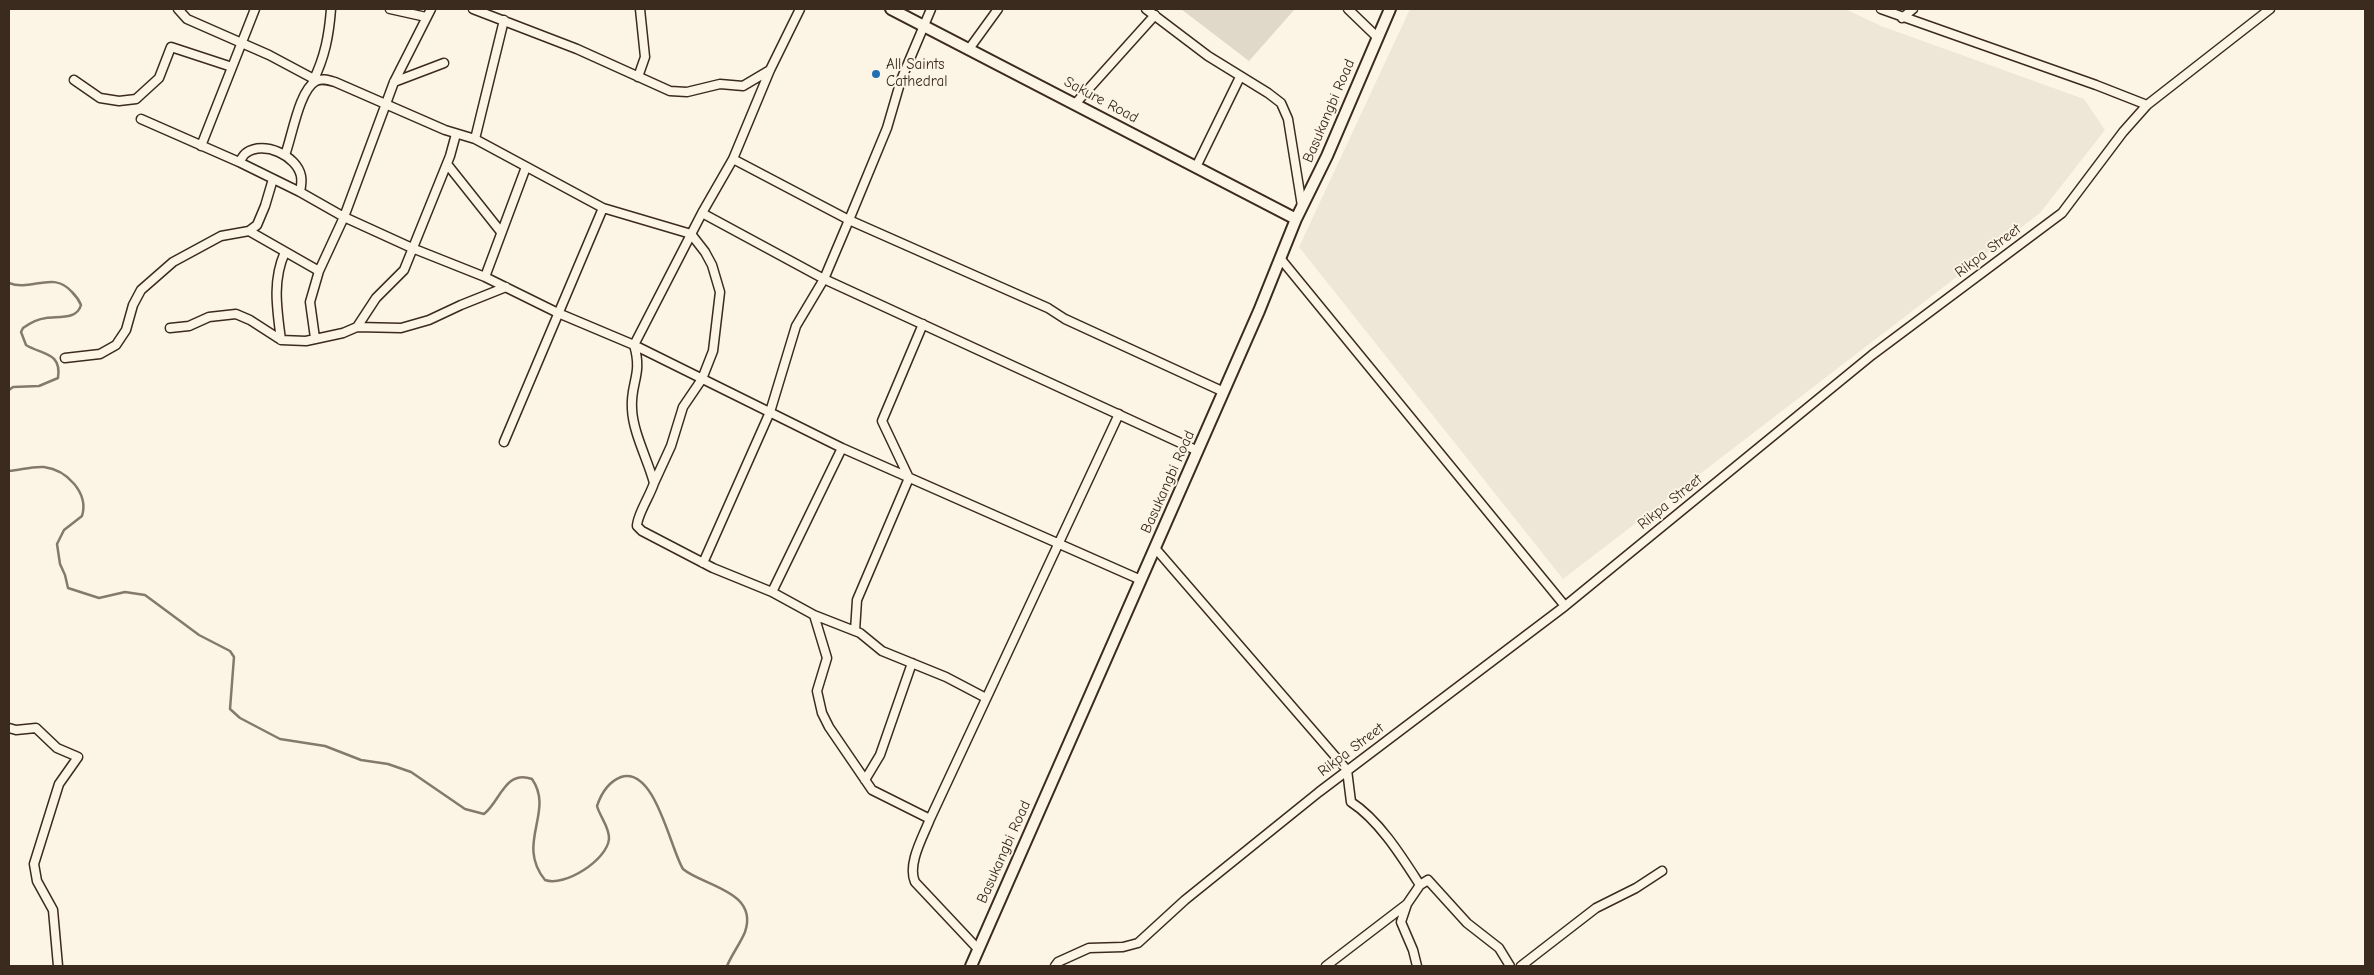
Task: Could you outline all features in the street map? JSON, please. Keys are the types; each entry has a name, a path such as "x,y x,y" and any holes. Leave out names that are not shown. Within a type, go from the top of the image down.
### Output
{"street":[{"path":"178,9 187,19 241,42 313,81 324,79 335,82 456,134 476,139 603,208 691,234 712,265 720,292 713,351 702,379 683,407 671,446 654,483 651,495 637,520 637,526 642,531 703,564 772,592 814,615 866,636 882,651 946,677 986,698"},
{"path":"201,146 255,9"},
{"path":"285,155 304,96 323,62 328,42 331,9"},
{"path":"390,9 426,17"},
{"path":"315,338 310,302 319,271 344,217 394,82 431,9"},
{"path":"473,9 495,13 504,20 577,49 670,91 687,92 720,84 743,86 770,70"},
{"path":"638,78 645,57 640,9"},
{"path":"654,483 632,410 633,392 639,369 634,345 702,213 733,160 770,70 800,9"},
{"name":"Sakure Road","path":"892,9 1296,219"},
{"path":"703,564 770,412 796,326 824,279 850,220 886,128 901,80 932,9"},
{"path":"969,48 998,9"},
{"path":"1146,9 1208,56 1281,103 1288,119 1302,206"},
{"path":"1348,9 1377,37"},
{"name":"Basukangbi Road","path":"971,966 1224,392 1296,219 1327,156 1390,9"},
{"path":"1881,9 2147,105"},
{"path":"1902,18 1913,9"},
{"name":"Rikpa Street","path":"1055,966 1058,962 1089,948 1123,947 1138,943 1186,900 1347,770 1565,606 1872,355 2062,213 2123,132 2147,105 2259,13 2270,9"},
{"path":"1075,104 1155,15"},
{"path":"476,139 504,20"},
{"path":"74,80 100,98 119,101 136,98 159,78 171,47 232,67"},
{"path":"394,82 444,63"},
{"path":"1196,167 1240,77"},
{"path":"142,119 239,162 300,192 344,217 412,248 485,277 558,313 634,345 842,448 1141,580"},
{"path":"357,327 376,298 404,270 447,164 456,134"},
{"path":"239,162 247,153 257,149 270,149 285,155 296,166 301,175 300,192"},
{"path":"733,160 850,220 1048,308 1065,319 1224,392"},
{"path":"447,164 501,232"},
{"path":"485,277 526,167"},
{"path":"250,231 260,219 273,180"},
{"path":"504,442 603,208"},
{"path":"702,213 824,279 1198,451"},
{"path":"65,358 100,354 116,345 126,330 133,305 141,290 173,262 221,236 250,231 319,271"},
{"path":"281,340 276,300 277,274 286,252"},
{"path":"1280,258 1565,606"},
{"path":"170,328 189,326 209,317 236,314 250,320 281,340 306,341 343,333 357,327 402,328 429,320 461,304 506,287"},
{"path":"855,632 858,600 909,478 882,421 923,324"},
{"path":"978,949 915,882 912,876 914,862 930,819 1119,414"},
{"path":"772,592 842,448"},
{"path":"1155,548 1347,770 1351,802 1363,809 1401,856 1420,885"},
{"path":"814,615 827,658 818,691 822,713 838,742 877,794 930,819"},
{"path":"865,780 880,755 912,663"},
{"path":"9,728 16,730 36,728 57,748 78,757 59,784 34,864 36,881 53,910 58,966"},
{"path":"1521,966 1596,908 1636,888 1662,871"},
{"path":"1417,966 1413,950 1401,922 1407,904 1420,885 1428,880 1467,923 1499,948 1510,966"},
{"path":"1326,966 1407,904"}],"shaded area":[{"path":"1181,9 1295,9 1249,61"},
{"path":"1410,9 1845,9 1881,26 2084,99 2105,130 2040,213 1563,579 1299,247"}],"waterway":[{"path":"9,283 17,285 57,283 65,286 72,292 81,305 76,313 40,319 23,328 21,332 26,345 54,359 57,363 58,378 39,386 13,387 9,390"},
{"path":"9,471 44,467 61,473 74,484 82,499 82,516 64,530 57,544 60,564 68,588 99,598 125,592 145,595 199,635 230,651 234,657 230,709 240,718 280,739 325,746 361,760 388,764 411,772 465,809 484,814 490,809 509,783 523,777 532,779 538,791 540,804 534,840 534,853 537,866 545,880 553,881 574,876 601,855 606,847 609,835 597,806 603,793 616,779 633,777 643,784 652,796 660,811 683,869 727,891 744,907 747,918 745,932 727,966"}],"place":[{"name":"All Saints Cathedral","path":"876,74"}]}
